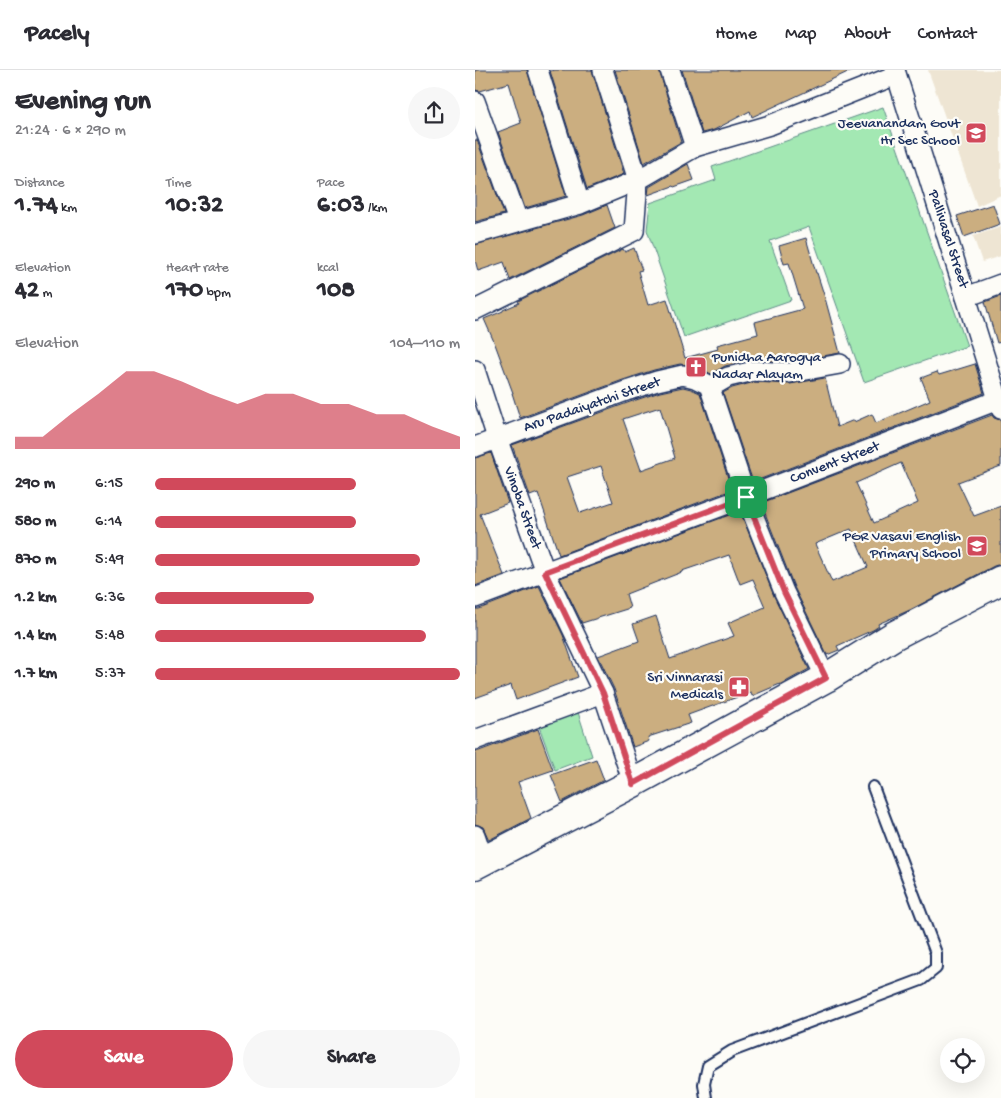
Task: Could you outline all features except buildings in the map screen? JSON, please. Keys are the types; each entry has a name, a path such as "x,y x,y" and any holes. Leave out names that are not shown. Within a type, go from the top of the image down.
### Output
{"street":[{"path":"538,70 579,204"},
{"path":"475,310 634,231 638,180 603,70"},
{"path":"670,70 695,147"},
{"path":"475,234 579,204 638,180 695,147 770,125 895,72"},
{"name":"Pallivasal Street","path":"895,72 967,297 996,372 999,405"},
{"path":"475,101 518,221"},
{"path":"967,297 1001,284"},
{"path":"826,678 784,592 746,497 710,386 728,378 754,371 790,374 840,364"},
{"name":"Vinoba Street","path":"475,370 545,572 603,693 633,784"},
{"name":"Aru Padaiyatchi Street","path":"475,446 657,381 683,376 695,378 710,386"},
{"name":"Convent Street","path":"475,598 999,405"},
{"path":"475,835 479,863 633,784 826,678 895,635 1001,580"},
{"path":"475,740 603,693"}],"lane":[{"path":"706,1098 704,1084 708,1066 732,1051 921,980 936,968 936,953 873,787"}],"shaded area":[{"name":"Jeevanandam Govt Hr Sec School","path":"928,70 1001,70 1001,195 977,206"},
{"path":"1001,227 1001,256 982,262 973,236"}],"green space":[{"path":"883,107 967,346 864,382 809,227 770,241 791,300 684,337 647,230 650,203 716,180 712,167"},
{"path":"576,706 592,756 555,770 537,721"}],"place":[{"name":"Jeevanandam Govt Hr Sec School","path":"976,133"},
{"name":"Punidha Aarogya Nadar Alayam","path":"696,367"},
{"name":"PGR Vasavi English Primary School","path":"977,546"},
{"name":"Sri Vinnarasi Medicals","path":"739,687"}],"route":[{"path":"746,497 784,592 826,678 633,784 603,693 545,572 746,497"}]}
